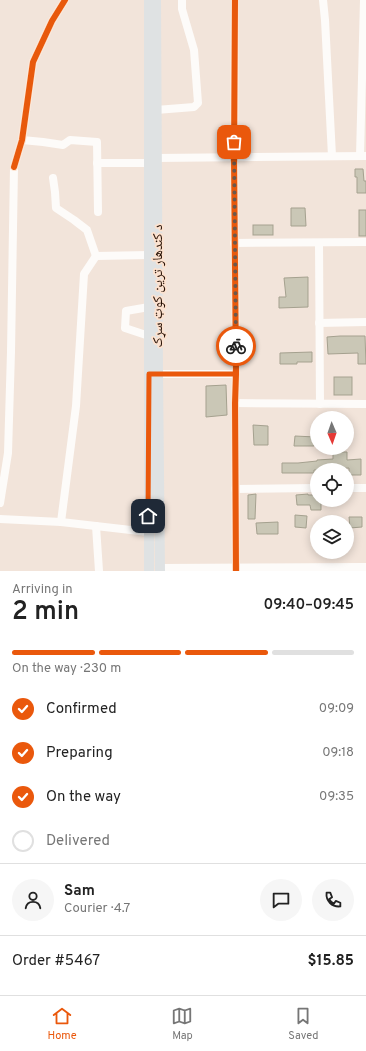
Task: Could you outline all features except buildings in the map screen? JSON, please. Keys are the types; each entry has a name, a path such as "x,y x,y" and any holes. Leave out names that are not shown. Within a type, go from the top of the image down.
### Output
{"main road":[{"name":"د کندهار ترين کوټ سړک","path":"149,0 154,374 160,570"},
{"name":"د کندهار ترين کوټ سړک","path":"149,571 148,532 154,374 149,336 149,255 152,160 156,110 156,0"}],"street":[{"path":"0,503 8,453 14,167 22,140 32,62 52,21 65,0"},
{"path":"156,110 194,107 198,103 194,50 182,9 182,0"},
{"path":"235,0 234,243 236,569"},
{"path":"323,0 326,20 332,156"},
{"path":"98,163 152,160 363,156 364,0"},
{"path":"22,140 63,145 70,140 97,142 98,212"},
{"path":"53,178 56,208 86,230 96,256"},
{"path":"234,243 366,242"},
{"path":"319,243 320,404"},
{"path":"96,256 149,255"},
{"path":"61,522 76,406 84,274 96,256"},
{"path":"149,306 126,311 125,328 149,336"},
{"path":"319,323 366,322"},
{"path":"154,374 236,374"},
{"path":"235,403 366,404"},
{"path":"235,489 310,488"},
{"path":"354,488 366,488"},
{"path":"0,519 61,522 148,532"},
{"path":"96,526 99,571"},
{"path":"160,570 323,569 366,567"}],"cycle path":[{"path":"14,167 22,140 33,62 52,21 65,0"},
{"path":"235,0 234,158 236,571"}],"way so far":[{"path":"234,142 236,346"}],"route":[{"path":"148,516 149,374 236,374 236,346"}]}
